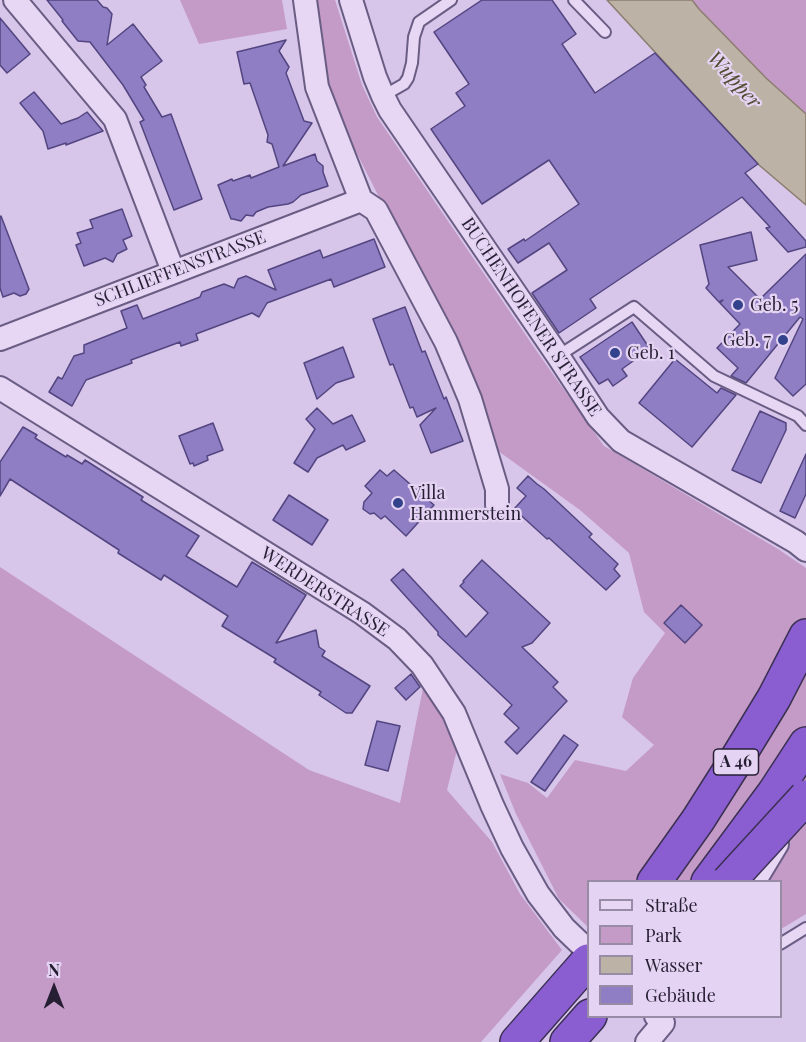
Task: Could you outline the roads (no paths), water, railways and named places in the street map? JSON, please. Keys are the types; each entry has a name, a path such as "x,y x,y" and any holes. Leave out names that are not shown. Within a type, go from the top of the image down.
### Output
{"highway":[{"name":"A 46","path":"655,880 738,758 774,698 806,636"},
{"name":"A 46","path":"709,880 774,793 806,744"},
{"path":"730,880 806,796"},
{"path":"517,1042 584,963"},
{"path":"567,1042 589,1018"}],"street":[{"path":"15,0 115,119 173,272"},
{"path":"305,0 317,87 361,200 376,210 446,342 470,399 497,489 497,505"},
{"name":"BUCHENHOFENER STRASSE","path":"351,0 375,77 390,110 598,417 621,441 796,542 806,550"},
{"name":"SCHLIEFFENSTRASSE","path":"0,339 361,200"},
{"name":"WERDERSTRASSE","path":"0,388 362,613 397,639 422,665 454,713 512,848 538,894 564,928 584,963"},
{"path":"755,880 806,796"},
{"path":"647,1042 663,1019"}],"lane":[{"path":"383,96 404,84 408,78 414,37 419,22 451,0"},
{"path":"574,0 604,32"},
{"path":"558,357 634,307 714,376 798,416 806,425"},
{"path":"782,943 806,928"}],"water":[{"name":"Wupper","path":"607,0 692,0 766,78 806,114 806,205 759,165"}],"place":[{"name":"Geb. 5","path":"738,305"},
{"name":"Geb. 7","path":"783,340"},
{"name":"Geb. 1","path":"615,353"},
{"name":"Villa Hammerstein","path":"398,503"}]}
